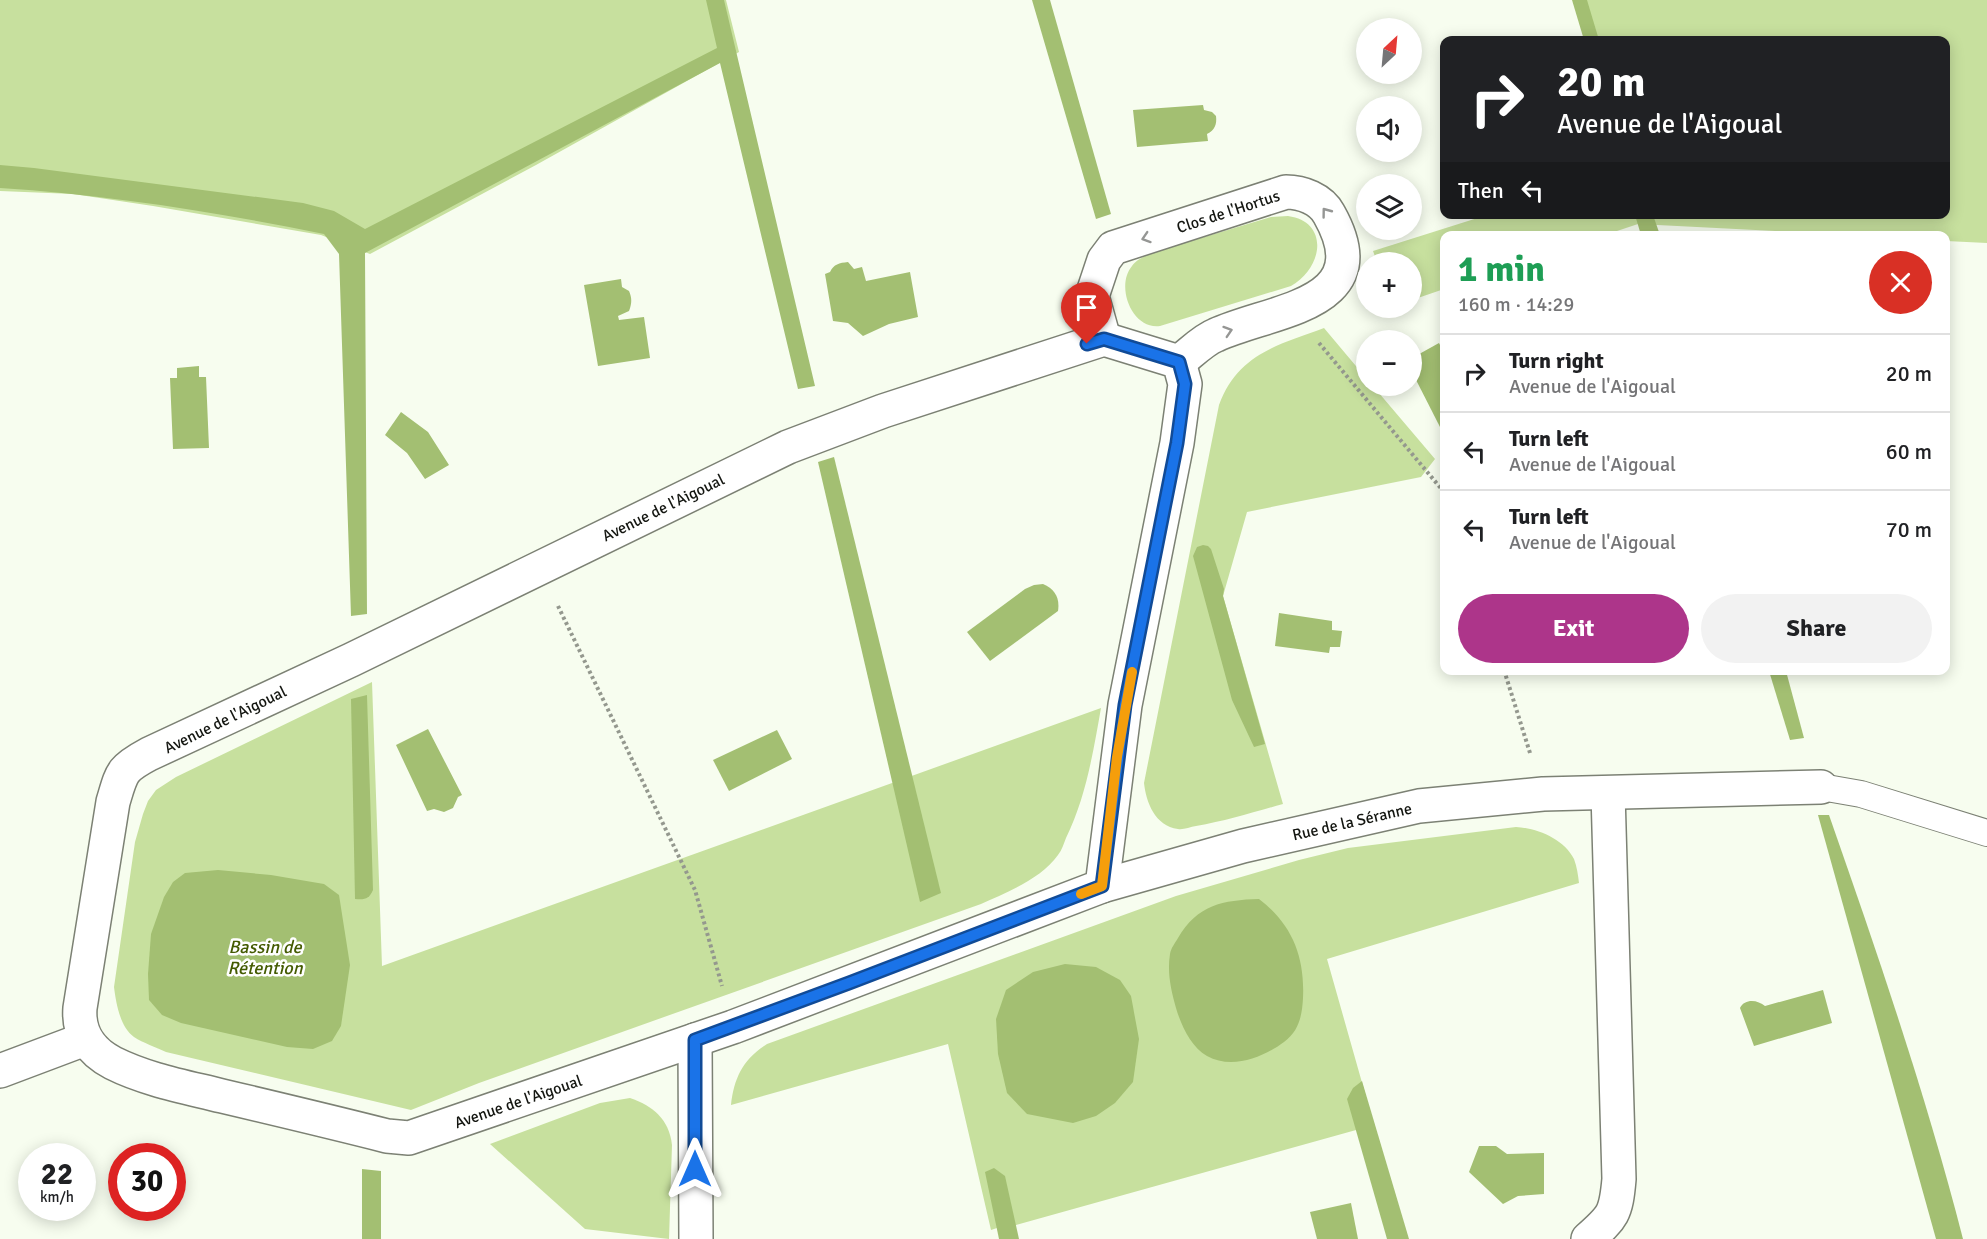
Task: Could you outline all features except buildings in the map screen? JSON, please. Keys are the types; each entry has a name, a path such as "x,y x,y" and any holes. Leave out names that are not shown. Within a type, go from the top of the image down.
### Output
{"street":[{"name":"Clos de l'Hortus","path":"1104,339 1092,296 1104,260 1113,248 1286,192 1302,194 1318,201 1326,209 1341,241 1342,262 1331,288 1316,299 1291,310 1215,335 1179,362"},
{"path":"1102,886 1125,705 1177,443 1185,384 1179,362 1104,339"},
{"name":"Avenue de l'Aigoual","path":"1102,886 733,1027 410,1138 387,1136 157,1080 112,1062 98,1052 85,1039 79,1023 113,802 126,768 149,754 351,660 788,447 883,411 1104,339"},
{"name":"Rue de la Séranne","path":"1102,886 1243,846 1419,806 1543,794 1821,787"},
{"path":"1588,1239 1612,1216 1617,1204 1619,1179 1608,793"},
{"path":"0,1071 85,1039"},
{"path":"695,1040 696,1239"}],"lane":[{"path":"1821,787 1861,794 1987,833"}],"path":[{"path":"1291,310 1440,487"},
{"path":"540,567 695,890 733,1027"},
{"path":"1506,675 1543,794"}],"shaded area":[{"path":"0,0 726,0 739,52 370,254 321,235 153,206 73,194 0,191"},
{"path":"1573,0 1987,0 1987,243 1950,241 1950,231 1773,231 1638,224 1617,231 1440,231 1440,290 1422,297 1422,252 1373,252 1408,240 1422,240 1422,236 1474,219 1950,219 1950,36 1584,36"},
{"path":"1288,216 1302,220 1311,227 1316,236 1317,246 1310,268 1291,286 1160,326 1141,321 1134,314 1126,295 1125,284 1127,274 1141,258 1271,217"},
{"path":"1324,328 1356,366 1356,396 1381,396 1435,459 1421,477 1247,512 1223,596 1283,804 1229,819 1178,829 1163,823 1153,812 1144,783 1219,405 1227,388 1248,363 1261,354"},
{"path":"372,682 382,966 1101,708 1084,791 1062,849 1051,864 1023,884 981,904 479,1083 411,1110 166,1052 134,1037 122,1021 114,987 135,842 148,801 156,790 176,777"},
{"path":"1516,827 1541,832 1564,846 1574,859 1579,883 1327,959 1374,1125 998,1230 997,1228 991,1230 948,1044 731,1105 741,1070 752,1056 767,1044 1176,896 1348,848"},
{"path":"630,1098 653,1110 663,1121 670,1136 672,1145 669,1239 585,1229 490,1144 600,1103"}],"water":[{"path":"706,0 724,0 815,386 798,389 720,63 365,253 367,614 351,616 339,254 324,234 163,205 0,188 0,165 34,168 303,203 334,211 365,229 717,48"},
{"path":"1032,0 1050,0 1111,214 1096,219"},
{"path":"1572,0 1587,0 1598,36 1583,36"},
{"path":"1203,105 1204,110 1216,116 1215,126 1207,134 1208,141 1137,147 1133,110"},
{"path":"1636,219 1654,219 1659,231 1640,231"},
{"path":"848,262 854,269 862,267 866,281 910,272 918,317 889,324 863,336 848,323 833,321 825,274 837,264"},
{"path":"621,279 622,287 629,291 631,296 631,305 629,311 618,316 619,320 644,317 650,358 598,366 584,285"},
{"path":"1439,343 1440,345 1440,427 1422,392 1422,352"},
{"path":"199,366 199,377 206,377 209,448 173,449 170,378 177,378 177,368"},
{"path":"401,412 428,432 449,465 425,479 407,453 385,435"},
{"path":"834,457 941,893 920,902 818,462"},
{"path":"1203,545 1211,549 1224,589 1223,596 1265,744 1254,747 1232,700 1193,556 1197,547"},
{"path":"1043,584 1056,594 1058,611 990,661 967,632 1025,589"},
{"path":"1279,613 1332,621 1332,630 1342,631 1340,647 1330,647 1329,653 1275,646"},
{"path":"1770,675 1787,675 1804,738 1790,740"},
{"path":"367,695 373,890 364,899 355,899 351,699"},
{"path":"428,729 462,795 458,797 453,808 444,812 434,809 427,811 396,745"},
{"path":"777,730 792,759 729,791 713,760"},
{"path":"1818,815 1829,815 1865,920 1917,1078 1963,1239 1936,1239"},
{"name":"Bassin de Rétention","path":"218,870 271,875 324,884 339,895 350,965 341,1026 332,1041 313,1049 287,1047 181,1023 162,1015 149,1000 151,934 164,897 173,882 185,873"},
{"path":"1259,899 1288,930 1299,955 1303,983 1301,1017 1289,1038 1267,1052 1237,1062 1217,1060 1207,1056 1196,1047 1181,1021 1170,981 1171,952 1185,927 1202,911 1223,903"},
{"path":"1065,964 1096,967 1120,980 1131,996 1139,1039 1133,1082 1115,1103 1096,1116 1073,1123 1027,1114 1007,1093 998,1054 996,1019 1006,990 1033,972"},
{"path":"1823,990 1832,1023 1754,1046 1740,1008 1742,1005 1752,1001 1765,1006"},
{"path":"1362,1081 1409,1239 1387,1239 1347,1099 1353,1088"},
{"path":"1479,1146 1496,1146 1507,1154 1544,1153 1544,1194 1518,1196 1503,1204 1469,1172"},
{"path":"994,1168 1005,1176 1019,1239 999,1239 985,1172"},
{"path":"362,1169 381,1171 381,1239 362,1239"},
{"path":"1351,1203 1358,1239 1317,1239 1310,1212"}],"slow traffic":[{"path":"1081,894 1102,886 1117,757 1132,672"}],"route":[{"path":"695,1169 695,1040 1102,886 1125,705 1177,443 1185,384 1179,362 1104,339 1087,344"}]}
